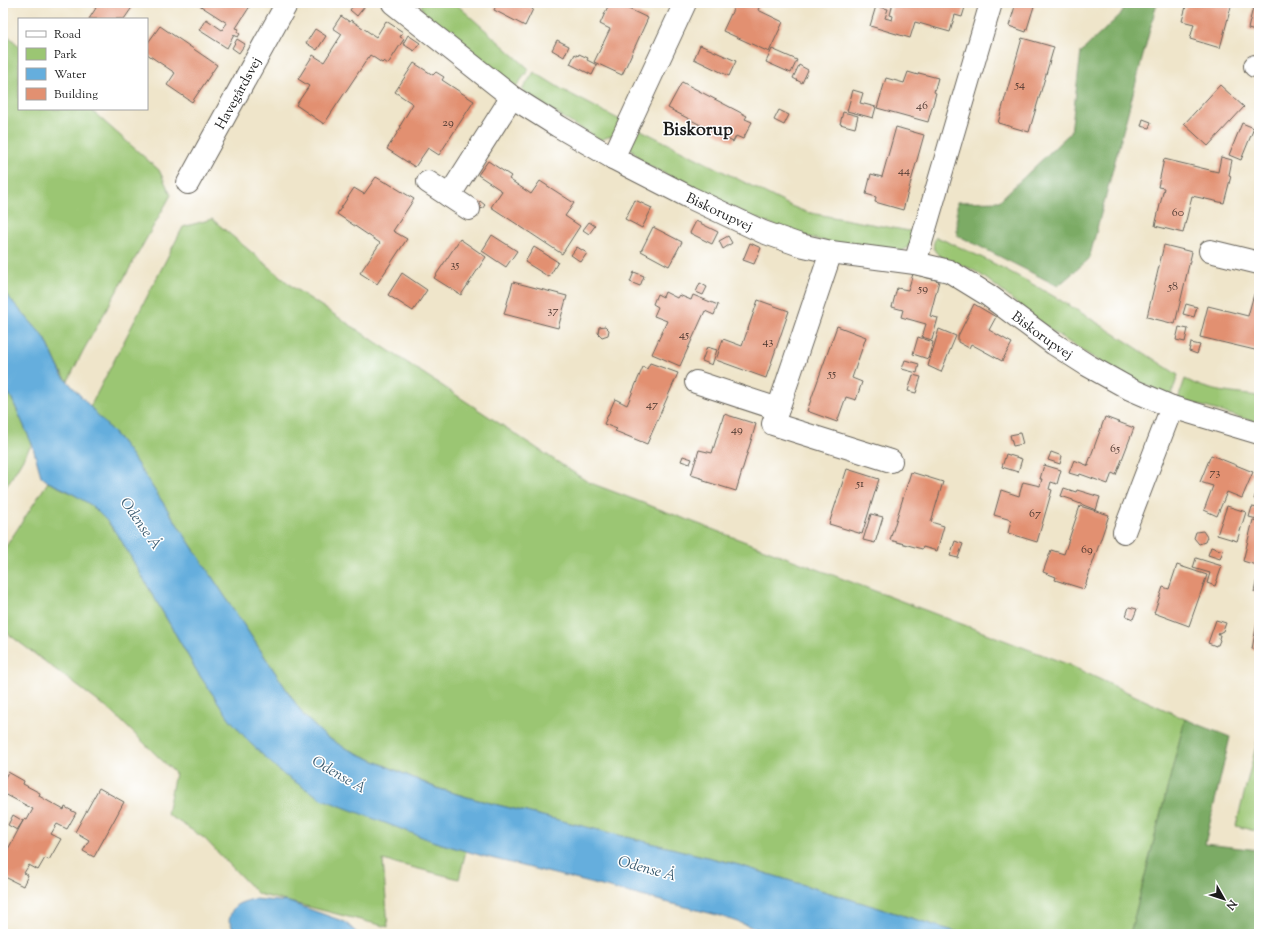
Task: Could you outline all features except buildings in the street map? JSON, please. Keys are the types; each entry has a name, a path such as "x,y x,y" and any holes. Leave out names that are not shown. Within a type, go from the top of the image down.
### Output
{"street":[{"name":"Havegårdsvej","path":"188,183 287,3"},
{"path":"613,158 685,3"},
{"path":"914,263 991,3"},
{"name":"Biskorupvej","path":"402,6 512,97 613,158 689,197 763,232 800,245 831,252 914,263 948,271 988,295 1054,344 1087,365 1130,389 1172,407 1259,433"},
{"path":"450,196 512,97"},
{"path":"428,182 469,209"},
{"path":"1210,251 1259,263"},
{"path":"831,252 773,424 891,461"},
{"path":"696,382 778,409"},
{"path":"1124,532 1172,407"}],"green space":[{"path":"421,3 455,3 529,69 516,87 423,15"},
{"path":"1127,3 1157,3 1089,259 1058,286 957,235 957,202 999,201 1071,132 1081,52 1120,15"},
{"path":"3,31 18,45 18,110 91,110 159,170 171,195 83,351 68,381 58,366 45,338 3,291"},
{"path":"534,72 563,90 622,121 614,135 600,140 565,119 522,90"},
{"path":"639,129 791,206 806,212 915,232 912,244 901,252 845,246 799,235 748,215 643,163 630,147"},
{"path":"212,219 294,288 588,482 1067,664 1185,719 1130,934 963,934 739,865 474,799 437,788 345,748 325,736 304,716 132,456 120,440 90,407 183,227"},
{"path":"936,237 999,266 1060,300 1178,375 1171,396 1136,381 1085,352 1037,320 991,282 975,271 943,258 934,249"},
{"path":"1185,379 1203,387 1230,393 1259,396 1259,423 1178,399"},
{"path":"3,384 12,399 32,444 3,492"},
{"path":"48,482 90,504 111,526 121,540 198,673 229,718 435,842 466,851 459,879 383,860 388,927 258,894 204,838 167,814 175,773 112,712 3,630 3,551"},
{"path":"1185,719 1230,737 1205,844 1259,850 1259,934 1130,934"},
{"path":"1258,738 1259,739 1259,832 1236,826"}],"water":[{"name":"Odense Å","path":"3,291 45,338 62,375 120,440 132,456 304,716 325,736 345,748 436,788 474,799 739,865 963,934 772,934 717,915 483,856 435,842 322,799 284,775 249,742 229,718 198,673 121,540 109,523 91,505 68,491 48,482 41,476 32,444 12,399 3,384"},
{"path":"253,899 289,902 345,922 356,932 356,934 237,934 229,921 230,915 236,906"}],"district":[{"name":"Biskorup","path":"698,129"}]}
